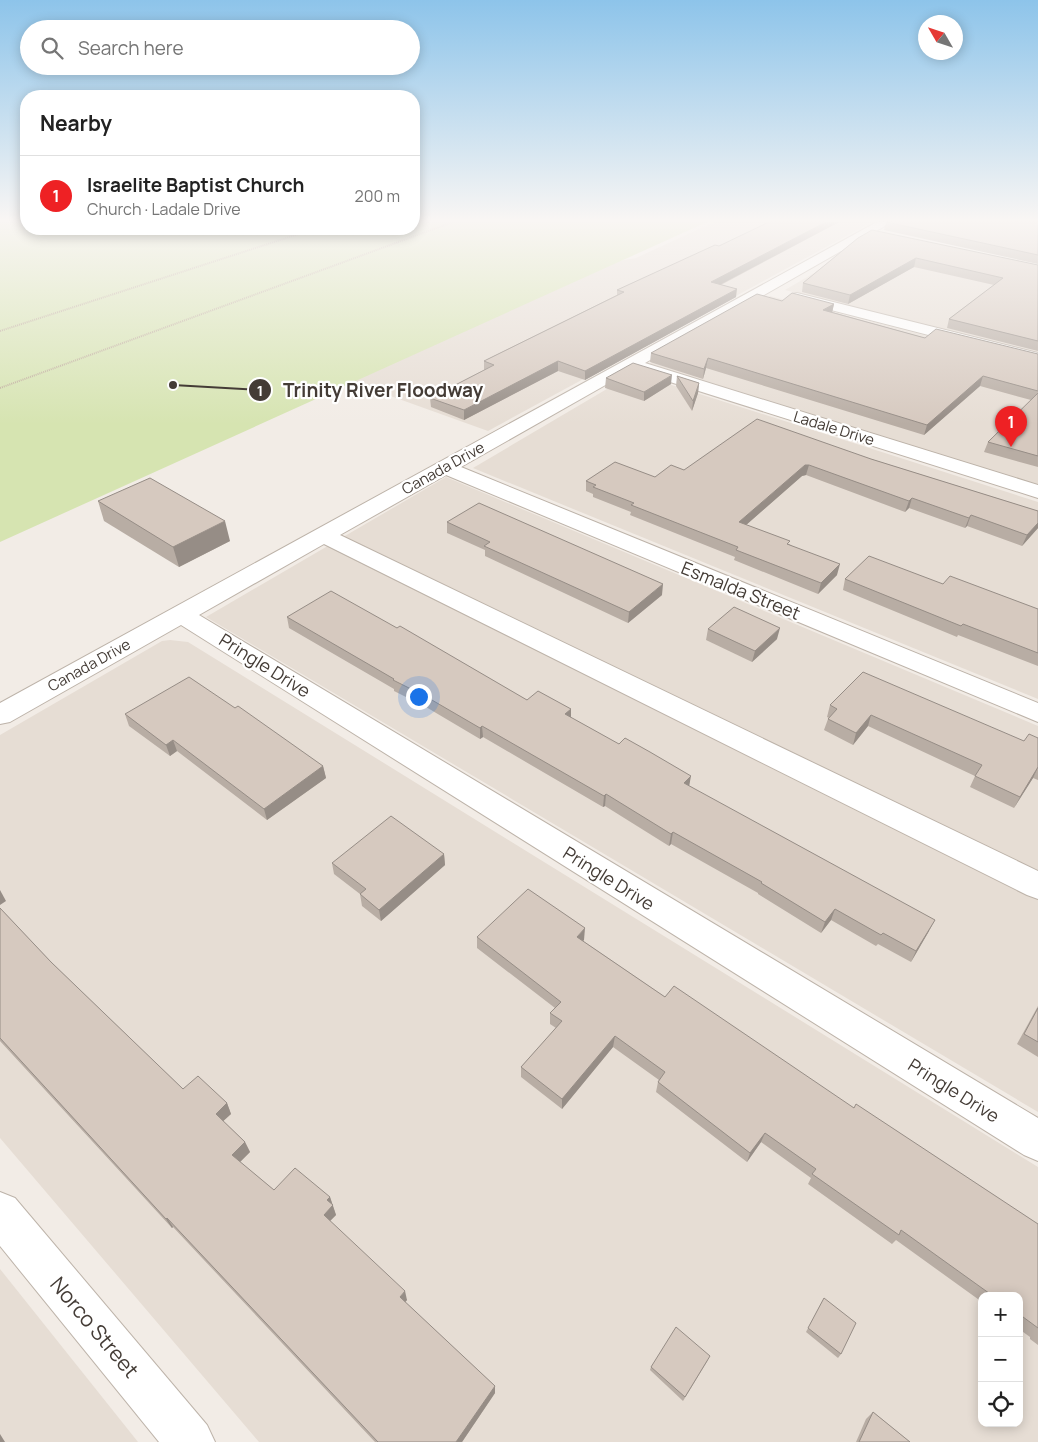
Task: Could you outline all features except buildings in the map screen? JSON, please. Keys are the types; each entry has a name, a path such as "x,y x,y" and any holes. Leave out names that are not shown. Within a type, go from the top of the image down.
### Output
{"street":[{"name":"Canada Drive","path":"0,715 764,289"},
{"path":"766,289 1038,358"},
{"name":"Ladale Drive","path":"630,364 1038,492"},
{"name":"Esmalda Street","path":"444,467 1038,713"},
{"path":"322,535 1038,886"},
{"name":"Pringle Drive","path":"181,614 1038,1142"},
{"name":"Norco Street","path":"0,1212 190,1442"}],"path":[{"path":"0,331 128,289"},
{"path":"0,388 269,289"}],"shaded area":[{"path":"542,289 748,289 488,431 346,380"},
{"path":"1038,289 1038,354 785,290"},
{"path":"770,296 1038,364 1038,488 645,366"},
{"path":"634,373 1038,502 1038,699 473,468"},
{"path":"446,477 1038,726 1038,1112 206,617"},
{"path":"162,641 188,642 1038,1167 1038,1442 259,1442 0,1138 0,735"},
{"path":"0,1269 138,1442 0,1442"}],"green space":[{"path":"0,289 558,289 0,542"}],"place":[{"name":"Trinity River Floodway","path":"173,385"},
{"name":"Israelite Baptist Church","path":"1011,447"}]}
